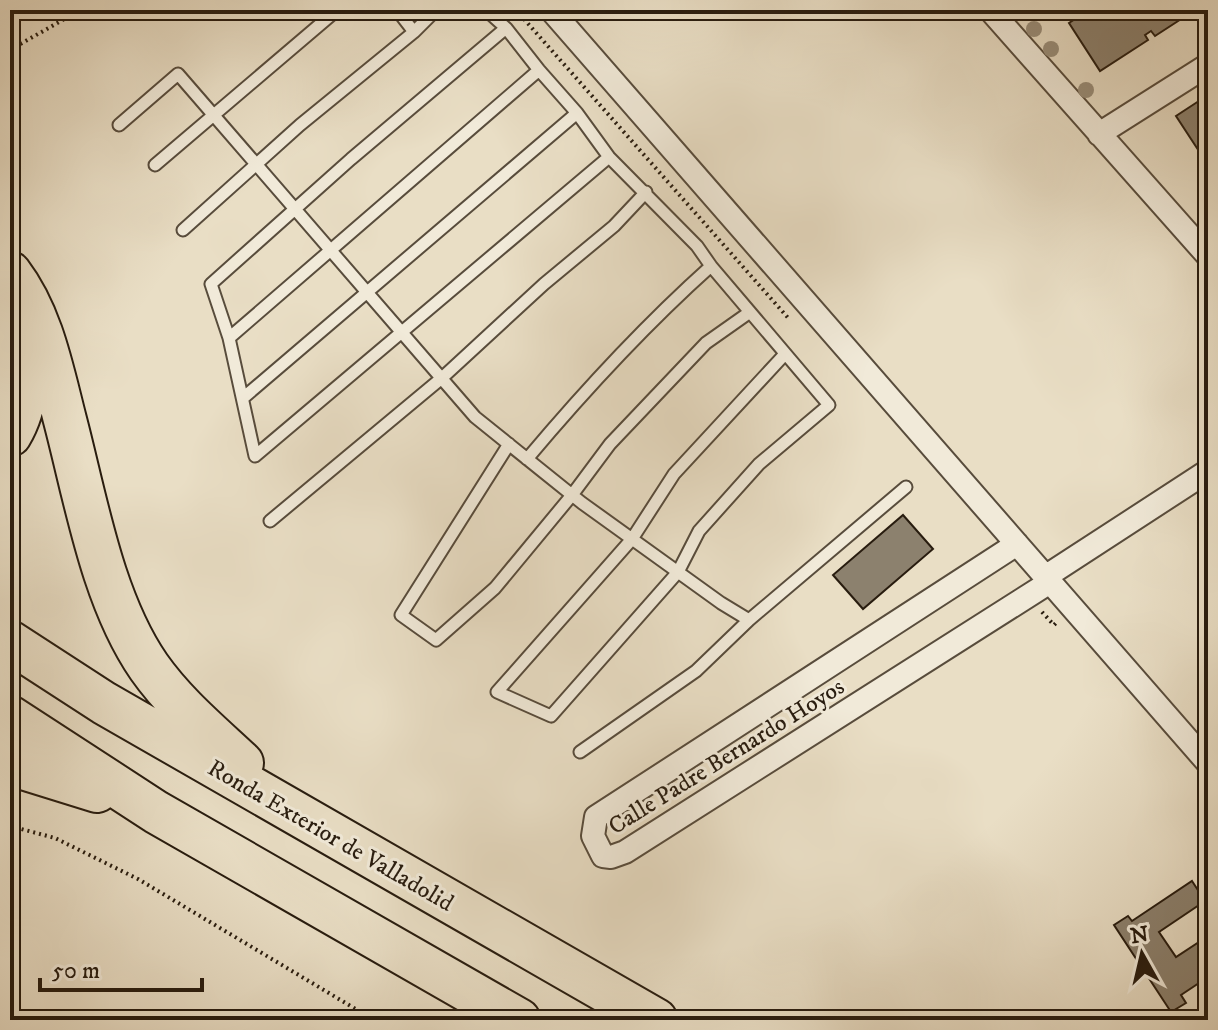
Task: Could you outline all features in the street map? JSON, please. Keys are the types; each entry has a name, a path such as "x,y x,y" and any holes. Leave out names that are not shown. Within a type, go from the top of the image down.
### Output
{"highway":[{"path":"10,273 42,333 92,531 128,627 148,666 184,710 256,775 283,807"},
{"path":"10,307 26,343 26,386 10,435"},
{"name":"Ronda Exterior de Valladolid","path":"10,642 104,703 656,1020"},
{"path":"10,717 156,812 519,1020"},
{"path":"10,764 156,812"}],"street":[{"path":"551,10 1208,763"},
{"path":"990,10 1208,256"},
{"path":"1099,134 1208,65"},
{"path":"1048,580 1208,471"},
{"name":"Calle Padre Bernardo Hoyos","path":"1017,544 596,817 593,836 603,856 611,857 625,852 1048,580"}],"lane":[{"path":"155,165 337,10"},
{"path":"397,10 414,32"},
{"path":"183,230 436,10"},
{"path":"486,10 506,28 577,113 609,157 697,246 829,405 759,464 699,531 678,572 551,716 497,692 632,539 674,474 785,354"},
{"path":"506,28 351,159 211,284 229,338 255,456 609,157"},
{"path":"229,338 539,70"},
{"path":"119,125 178,74 475,417 572,495 749,620"},
{"path":"243,398 577,113"},
{"path":"270,521 443,377 544,284 614,226 646,192"},
{"path":"527,459 583,392 654,317 711,266"},
{"path":"509,444 401,615 436,640 495,588 610,444 706,343 750,312"},
{"path":"580,752 696,671 749,620 906,487"}],"path":[{"path":"10,50 80,10"},
{"path":"516,10 799,330"},
{"path":"10,826 55,838 138,879 374,1020"}],"building":[{"path":"1089,10 1195,10 1155,36 1151,31 1145,35 1148,40 1100,71 1069,23"},
{"path":"1208,95 1208,165 1176,116"},
{"path":"903,515 933,549 863,609 833,575"},
{"path":"1192,881 1205,901 1159,932 1176,957 1208,936 1208,977 1181,995 1186,1003 1171,1012 1114,925 1128,916 1132,921"}]}
